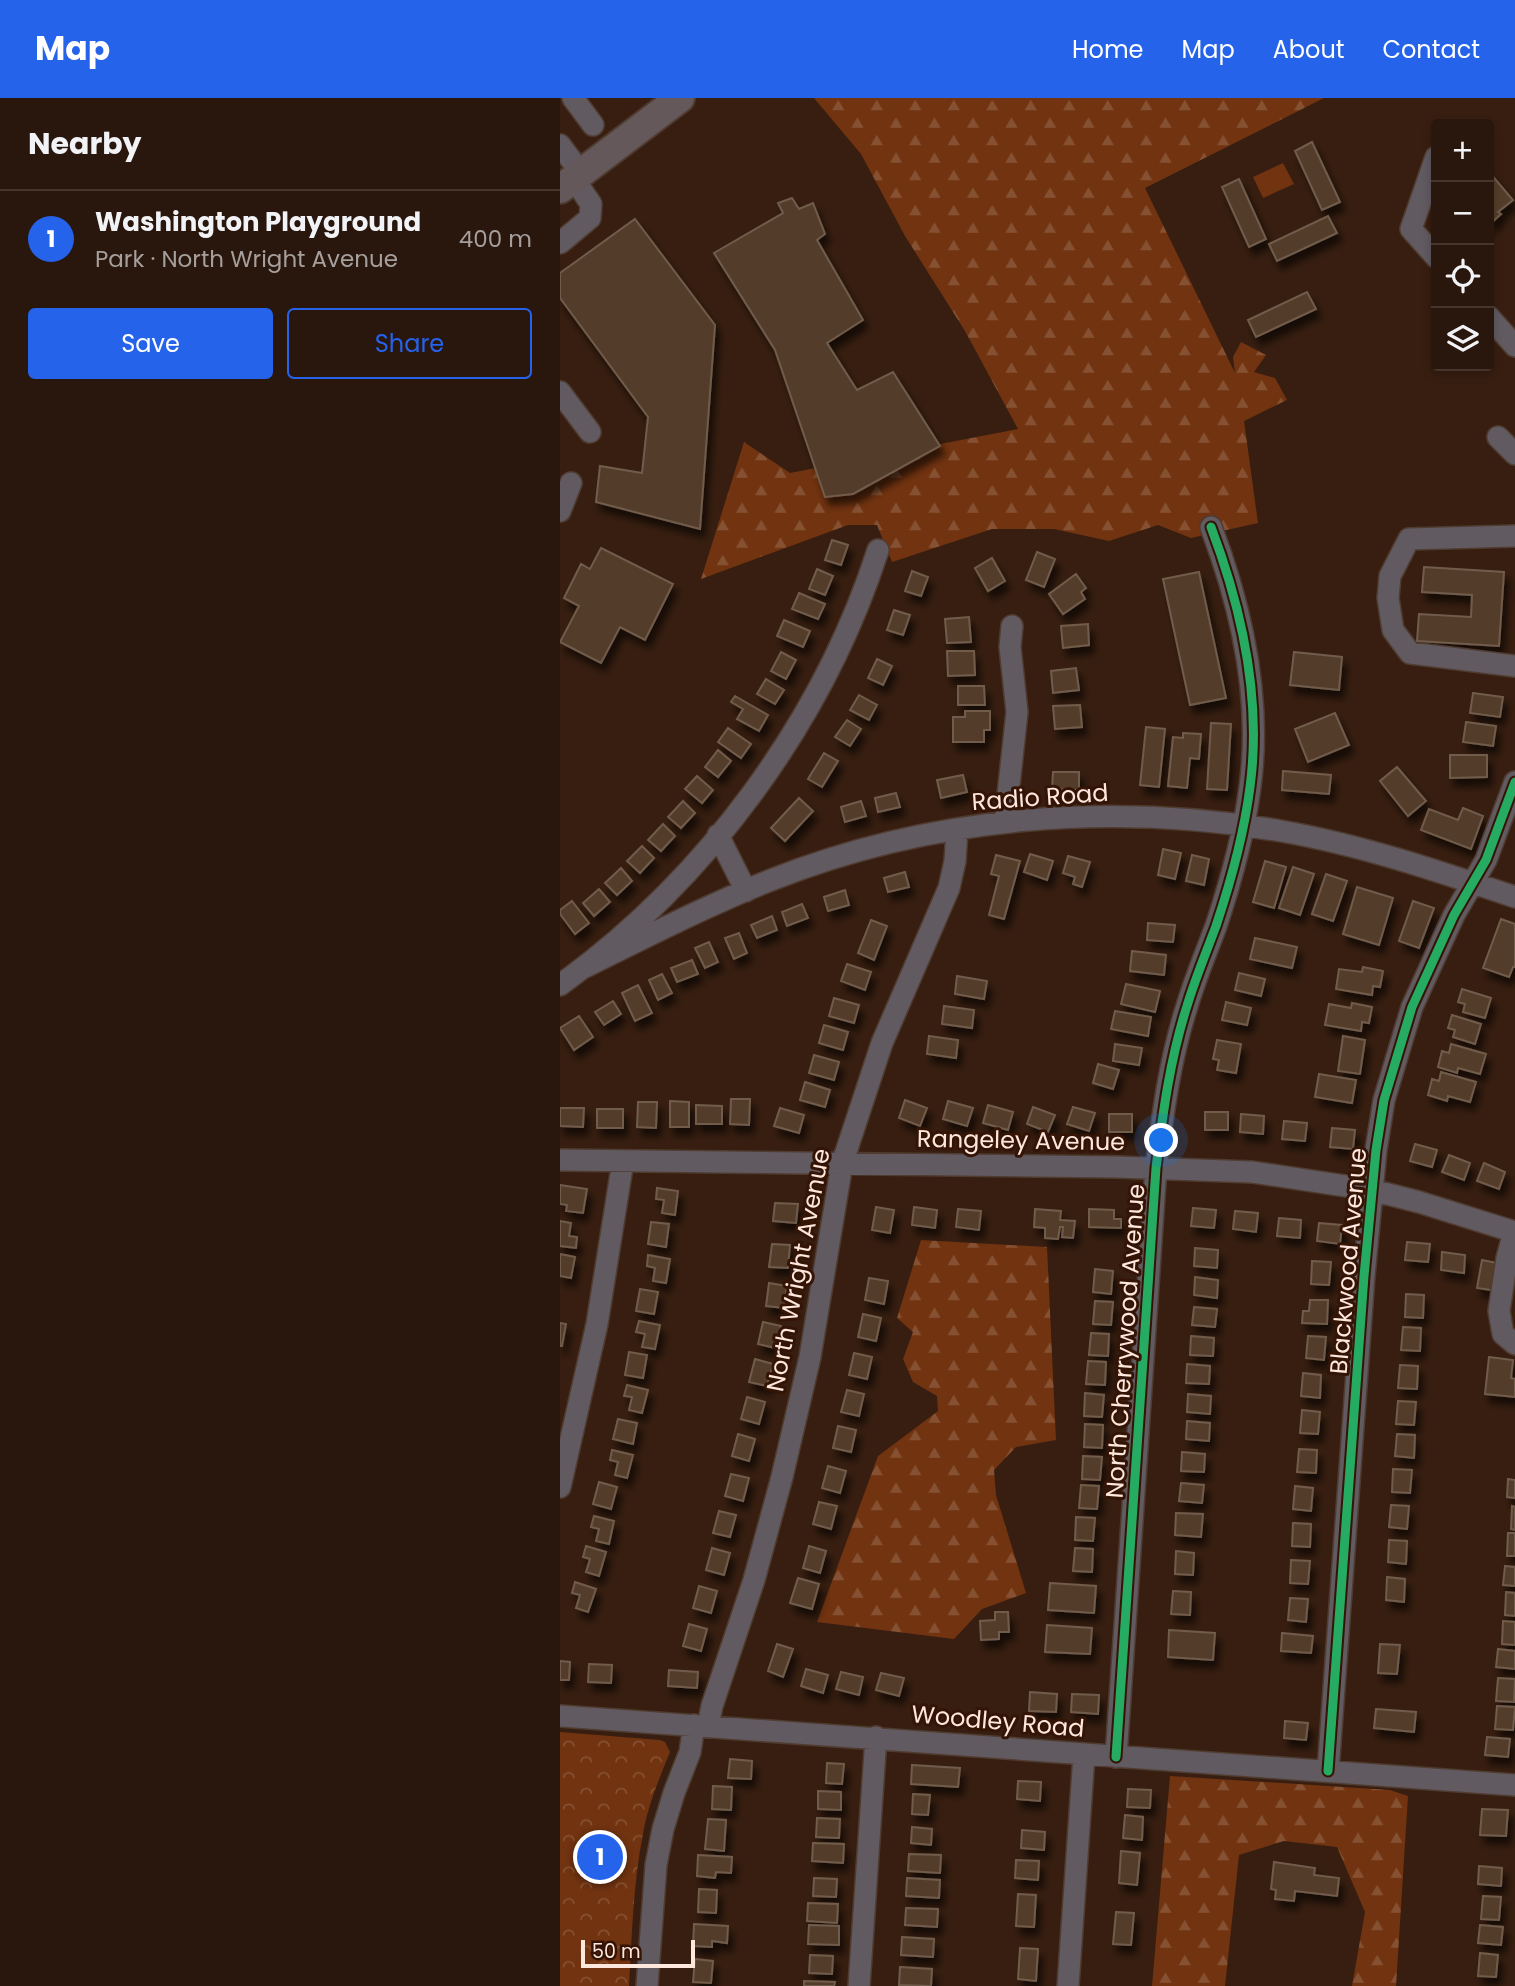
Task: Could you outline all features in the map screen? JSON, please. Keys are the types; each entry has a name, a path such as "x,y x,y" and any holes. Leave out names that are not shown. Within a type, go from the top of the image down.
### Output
{"main road":[{"path":"572,180 680,98"}],"street":[{"path":"560,104 568,98"},
{"path":"573,98 593,125"},
{"path":"560,145 572,180 591,204 590,218 560,243"},
{"path":"1431,171 1411,229 1431,251"},
{"path":"1494,323 1515,346"},
{"path":"560,392 590,432"},
{"path":"1498,437 1515,454"},
{"path":"560,511 571,484"},
{"name":"North Cherrywood Avenue","path":"1116,1757 1156,1168 1164,1101 1187,1006 1230,880 1251,785 1248,660 1230,583 1211,527"},
{"path":"1515,536 1409,539 1390,576 1388,598 1393,630 1410,653 1515,666"},
{"path":"560,985 649,912 718,835 769,770 807,710 844,639 878,550"},
{"path":"1005,822 1017,712 1010,647 1012,626"},
{"name":"Blackwood Avenue","path":"1328,1771 1372,1191 1384,1100 1412,1007 1454,915 1474,883 1511,808 1515,782"},
{"name":"Radio Road","path":"585,967 746,891 837,857 908,839 1005,822 1152,817 1244,825 1360,848 1515,897"},
{"name":"North Wright Avenue","path":"647,1986 656,1865 666,1817 690,1752 712,1706 754,1580 810,1357 842,1164 882,1043 948,888 955,861 957,830"},
{"path":"718,835 746,891"},
{"name":"Rangeley Avenue","path":"560,1160 1156,1168 1252,1172 1372,1191 1419,1202 1515,1232"},
{"path":"560,1487 597,1324 623,1161"},
{"path":"1515,1232 1507,1258 1499,1311 1503,1334 1515,1344"},
{"name":"Woodley Road","path":"560,1716 1515,1785"},
{"path":"859,1986 876,1737"},
{"path":"1068,1986 1084,1755"}],"green space":[{"path":"814,98 1324,98 1145,188 1235,373 1233,357 1241,342 1266,355 1254,372 1275,378 1287,400 1244,421 1258,523 1191,538 1158,525 1109,541 1054,529 992,529 892,562 877,525 848,525 701,579 744,442 790,473 1018,429 965,331 905,236 861,154"},
{"path":"1283,163 1294,184 1263,198 1253,177"},
{"path":"921,1240 1047,1247 1056,1440 1016,1447 994,1470 996,1495 1026,1593 982,1609 954,1639 817,1622 878,1456 938,1411 937,1396 913,1382 903,1359 913,1332 897,1318"},
{"path":"560,1732 660,1740 665,1742 670,1752 645,1823 633,1910 629,1986 560,1986"},
{"path":"1170,1776 1390,1790 1408,1796 1396,1986 1352,1986 1365,1912 1337,1847 1284,1841 1239,1855 1225,1986 1152,1986"}],"building":[{"path":"1312,142 1340,202 1322,210 1295,151"},
{"path":"1494,178 1513,200 1498,212 1501,214 1494,220"},
{"path":"1239,179 1266,239 1249,247 1222,187"},
{"path":"792,198 799,209 813,203 825,234 817,240 863,320 827,343 857,390 893,372 940,446 853,494 825,497 775,350 714,253 783,213 778,203"},
{"path":"1328,216 1337,233 1277,261 1269,244"},
{"path":"635,219 715,325 700,529 596,502 600,466 642,473 648,417 560,298 560,273"},
{"path":"1307,292 1316,309 1256,337 1248,320"},
{"path":"832,540 848,545 841,565 825,560"},
{"path":"601,548 673,584 645,640 620,627 601,663 560,642 579,606 564,598 581,564 590,569"},
{"path":"1037,552 1055,559 1044,587 1026,580"},
{"path":"992,558 1005,581 988,591 975,568"},
{"path":"1424,567 1504,572 1499,646 1417,641 1419,614 1471,617 1472,595 1422,592"},
{"path":"817,569 833,576 825,595 809,589"},
{"path":"912,571 928,577 921,596 905,591"},
{"path":"1199,572 1226,698 1190,705 1163,579"},
{"path":"1076,574 1086,588 1081,592 1085,599 1063,614 1049,594"},
{"path":"799,593 825,604 818,619 792,609"},
{"path":"894,610 910,615 903,635 887,630"},
{"path":"969,617 971,642 947,643 945,619"},
{"path":"784,620 810,631 803,647 777,636"},
{"path":"1088,624 1089,645 1063,648 1061,626"},
{"path":"947,651 974,651 975,675 948,676"},
{"path":"781,652 796,660 786,679 771,671"},
{"path":"1294,652 1342,657 1339,690 1290,685"},
{"path":"877,659 892,666 883,685 868,678"},
{"path":"1076,668 1079,690 1053,693 1051,671"},
{"path":"766,679 784,690 775,704 757,694"},
{"path":"958,686 984,686 985,705 958,705"},
{"path":"1473,693 1503,697 1500,717 1470,713"},
{"path":"859,695 877,705 869,720 850,710"},
{"path":"735,696 768,715 759,731 737,719 743,709 731,702"},
{"path":"1080,705 1082,727 1055,729 1053,706"},
{"path":"965,711 990,711 990,730 984,730 984,742 953,742 953,717 965,717"},
{"path":"1335,713 1349,745 1308,762 1295,729"},
{"path":"847,720 861,729 850,746 835,737"},
{"path":"1466,722 1496,726 1493,746 1463,742"},
{"path":"1211,723 1231,724 1227,790 1207,789"},
{"path":"1146,727 1165,729 1159,787 1140,785"},
{"path":"728,728 751,744 741,758 718,742"},
{"path":"1183,733 1201,734 1199,759 1190,758 1187,788 1168,786 1173,737 1183,738"},
{"path":"718,750 731,761 718,777 705,767"},
{"path":"824,753 838,761 822,787 808,779"},
{"path":"1450,755 1487,755 1487,777 1450,778"},
{"path":"1397,767 1426,801 1408,816 1380,781"},
{"path":"1283,771 1331,775 1329,794 1282,790"},
{"path":"1053,772 1079,772 1079,790 1052,789"},
{"path":"963,775 967,792 941,798 937,780"},
{"path":"697,776 713,790 702,803 685,789"},
{"path":"896,793 900,807 878,812 875,798"},
{"path":"799,798 813,811 785,841 771,828"},
{"path":"683,801 695,813 681,828 668,817"},
{"path":"861,801 866,816 845,822 841,807"},
{"path":"1463,808 1483,816 1471,849 1421,830 1429,809 1458,820"},
{"path":"663,824 675,836 661,851 648,840"},
{"path":"642,846 654,858 640,873 627,861"},
{"path":"1163,849 1181,853 1175,879 1158,875"},
{"path":"1030,854 1053,861 1047,880 1024,872"},
{"path":"996,855 1020,861 1004,919 989,915 999,876 991,874"},
{"path":"1192,855 1209,859 1204,885 1186,881"},
{"path":"1068,856 1090,862 1082,887 1073,884 1075,877 1063,873"},
{"path":"1265,861 1286,867 1274,908 1253,902"},
{"path":"1293,867 1314,874 1300,915 1279,908"},
{"path":"621,868 632,881 617,895 605,883"},
{"path":"905,872 909,887 888,892 884,878"},
{"path":"1326,874 1347,881 1333,921 1312,914"},
{"path":"1357,887 1393,898 1379,945 1343,934"},
{"path":"599,889 610,902 594,916 583,903"},
{"path":"845,890 849,905 828,911 824,897"},
{"path":"572,901 589,923 575,934 560,914 560,910"},
{"path":"1413,901 1434,908 1419,948 1399,941"},
{"path":"802,904 808,918 787,926 782,912"},
{"path":"772,916 777,930 757,938 751,925"},
{"path":"1501,919 1515,924 1515,967 1509,977 1483,968"},
{"path":"871,920 887,926 874,960 858,953"},
{"path":"1148,923 1175,925 1173,942 1147,940"},
{"path":"739,933 747,953 734,959 725,938"},
{"path":"1255,938 1297,947 1292,968 1250,959"},
{"path":"709,942 718,962 705,968 695,948"},
{"path":"1132,951 1166,955 1164,975 1130,971"},
{"path":"692,960 698,974 677,982 671,968"},
{"path":"847,964 871,972 865,990 841,981"},
{"path":"1363,967 1383,971 1380,987 1373,986 1372,995 1336,989 1339,969 1362,972"},
{"path":"1239,973 1265,979 1261,996 1235,990"},
{"path":"662,974 672,993 658,1000 649,980"},
{"path":"957,976 987,981 984,999 955,994"},
{"path":"1126,984 1160,991 1155,1012 1121,1004"},
{"path":"638,985 652,1013 635,1021 622,993"},
{"path":"1462,989 1491,998 1485,1018 1463,1012 1465,1004 1458,1002"},
{"path":"834,998 859,1005 854,1023 829,1016"},
{"path":"613,1001 621,1014 604,1025 595,1012"},
{"path":"1226,1002 1251,1008 1247,1025 1222,1020"},
{"path":"1352,1003 1372,1007 1369,1023 1362,1022 1361,1031 1325,1025 1329,1004 1351,1008"},
{"path":"944,1006 974,1010 972,1028 942,1024"},
{"path":"1115,1011 1151,1017 1148,1036 1111,1029"},
{"path":"1452,1015 1481,1024 1475,1044 1453,1037 1455,1030 1448,1028"},
{"path":"579,1016 593,1037 574,1050 560,1028"},
{"path":"824,1025 848,1032 843,1050 819,1043"},
{"path":"929,1036 958,1040 956,1058 927,1054"},
{"path":"1343,1036 1365,1040 1360,1074 1338,1071"},
{"path":"1217,1040 1241,1044 1236,1073 1217,1070 1219,1060 1213,1059"},
{"path":"1115,1044 1142,1048 1139,1065 1113,1061"},
{"path":"1451,1044 1486,1054 1480,1074 1458,1068 1457,1073 1438,1067 1442,1051 1449,1053"},
{"path":"814,1055 839,1062 834,1080 809,1073"},
{"path":"1098,1064 1119,1070 1113,1089 1093,1083"},
{"path":"1441,1072 1476,1082 1470,1102 1448,1096 1447,1101 1428,1095 1432,1079 1439,1081"},
{"path":"1319,1074 1356,1080 1352,1103 1315,1097"},
{"path":"805,1082 830,1090 825,1107 800,1100"},
{"path":"731,1099 750,1099 749,1125 730,1124"},
{"path":"905,1100 927,1108 920,1126 899,1118"},
{"path":"670,1101 689,1102 689,1127 670,1127"},
{"path":"948,1101 973,1108 967,1126 943,1119"},
{"path":"638,1102 657,1102 656,1128 637,1127"},
{"path":"696,1105 722,1106 722,1124 696,1124"},
{"path":"988,1105 1013,1112 1008,1130 983,1123"},
{"path":"1033,1107 1055,1115 1048,1132 1027,1124"},
{"path":"1073,1107 1095,1113 1089,1131 1067,1124"},
{"path":"560,1108 584,1108 583,1127 560,1126"},
{"path":"780,1108 804,1115 799,1133 774,1126"},
{"path":"597,1109 623,1109 623,1128 597,1128"},
{"path":"1205,1112 1228,1112 1228,1130 1205,1130"},
{"path":"1109,1114 1132,1114 1132,1132 1109,1132"},
{"path":"1241,1114 1264,1116 1263,1134 1240,1132"},
{"path":"1284,1121 1307,1123 1305,1141 1282,1139"},
{"path":"1332,1128 1355,1130 1353,1149 1330,1147"},
{"path":"1415,1144 1437,1150 1432,1167 1410,1161"},
{"path":"1449,1155 1470,1163 1464,1180 1442,1172"},
{"path":"1484,1163 1505,1172 1499,1189 1477,1181"},
{"path":"560,1185 587,1189 583,1213 566,1211 567,1205 560,1204"},
{"path":"657,1188 678,1191 675,1215 662,1213 664,1200 656,1199"},
{"path":"775,1203 798,1204 796,1223 773,1221"},
{"path":"876,1207 894,1210 890,1233 872,1230"},
{"path":"914,1207 937,1210 935,1228 912,1225"},
{"path":"1193,1208 1216,1210 1214,1228 1191,1226"},
{"path":"958,1209 981,1211 979,1230 956,1227"},
{"path":"1035,1209 1061,1211 1060,1220 1075,1221 1073,1238 1062,1237 1063,1227 1060,1227 1058,1239 1045,1238 1045,1228 1034,1227"},
{"path":"1089,1209 1114,1210 1114,1219 1121,1219 1121,1228 1089,1227"},
{"path":"1235,1211 1258,1213 1256,1232 1233,1229"},
{"path":"1279,1218 1301,1220 1300,1238 1277,1236"},
{"path":"560,1221 571,1223 569,1236 577,1237 576,1248 560,1246"},
{"path":"651,1222 669,1224 666,1247 648,1244"},
{"path":"1319,1223 1342,1225 1340,1244 1317,1241"},
{"path":"1407,1242 1430,1244 1428,1262 1405,1260"},
{"path":"772,1244 790,1245 788,1268 769,1267"},
{"path":"1195,1248 1218,1250 1217,1268 1194,1266"},
{"path":"1442,1252 1465,1255 1464,1273 1441,1270"},
{"path":"560,1254 575,1257 571,1278 560,1276"},
{"path":"648,1255 670,1259 666,1283 653,1281 655,1268 647,1266"},
{"path":"1482,1260 1502,1264 1498,1291 1477,1288"},
{"path":"1312,1261 1331,1262 1329,1285 1311,1284"},
{"path":"1095,1269 1113,1271 1111,1294 1093,1292"},
{"path":"1195,1277 1218,1280 1217,1298 1194,1295"},
{"path":"869,1278 888,1281 884,1304 865,1300"},
{"path":"769,1283 787,1286 784,1308 766,1306"},
{"path":"640,1289 658,1292 654,1314 636,1311"},
{"path":"1406,1294 1424,1295 1423,1318 1405,1317"},
{"path":"1310,1300 1328,1300 1327,1324 1302,1323 1303,1311 1309,1311"},
{"path":"1095,1301 1113,1302 1111,1325 1093,1324"},
{"path":"1194,1307 1217,1309 1215,1327 1192,1325"},
{"path":"863,1314 881,1318 876,1341 858,1337"},
{"path":"639,1321 660,1325 655,1349 642,1347 645,1334 636,1332"},
{"path":"763,1322 781,1326 775,1348 758,1344"},
{"path":"560,1323 566,1324 562,1346 560,1346"},
{"path":"1403,1327 1421,1328 1420,1351 1401,1350"},
{"path":"1091,1333 1109,1334 1108,1356 1089,1355"},
{"path":"1191,1336 1214,1338 1213,1356 1190,1355"},
{"path":"1308,1336 1326,1337 1324,1360 1306,1358"},
{"path":"629,1352 647,1355 643,1378 625,1375"},
{"path":"854,1353 872,1357 867,1379 849,1375"},
{"path":"1489,1357 1513,1360 1511,1378 1515,1379 1515,1397 1485,1394"},
{"path":"755,1359 773,1364 767,1386 749,1382"},
{"path":"1088,1361 1106,1362 1105,1385 1086,1384"},
{"path":"1187,1364 1210,1366 1209,1384 1186,1383"},
{"path":"1400,1365 1418,1366 1417,1389 1398,1388"},
{"path":"1303,1373 1321,1375 1320,1398 1301,1396"},
{"path":"627,1385 648,1390 642,1413 629,1410 632,1397 624,1396"},
{"path":"847,1390 864,1394 859,1416 841,1412"},
{"path":"1085,1393 1104,1395 1102,1417 1084,1416"},
{"path":"1188,1394 1211,1396 1210,1414 1187,1412"},
{"path":"747,1397 765,1402 759,1424 741,1419"},
{"path":"1398,1401 1416,1402 1414,1425 1396,1424"},
{"path":"1302,1410 1320,1412 1318,1434 1300,1433"},
{"path":"618,1419 637,1423 633,1444 613,1439"},
{"path":"1187,1421 1210,1423 1209,1441 1186,1439"},
{"path":"1085,1424 1103,1425 1102,1448 1084,1447"},
{"path":"838,1426 856,1430 851,1452 833,1448"},
{"path":"738,1434 755,1439 749,1461 732,1456"},
{"path":"1397,1434 1415,1435 1414,1458 1395,1456"},
{"path":"1299,1449 1317,1450 1316,1473 1297,1472"},
{"path":"612,1450 633,1455 627,1478 615,1475 618,1462 610,1460"},
{"path":"1182,1452 1205,1454 1204,1472 1181,1471"},
{"path":"1083,1456 1102,1457 1100,1480 1082,1479"},
{"path":"828,1466 846,1471 840,1493 822,1488"},
{"path":"1393,1469 1412,1470 1410,1493 1392,1492"},
{"path":"731,1474 749,1478 743,1501 725,1496"},
{"path":"1508,1479 1515,1480 1515,1498 1507,1497"},
{"path":"599,1482 617,1487 611,1509 593,1504"},
{"path":"1181,1483 1204,1485 1202,1503 1179,1501"},
{"path":"1081,1485 1099,1486 1097,1509 1079,1508"},
{"path":"1295,1486 1313,1488 1311,1511 1293,1509"},
{"path":"819,1502 837,1506 831,1529 813,1524"},
{"path":"1391,1505 1409,1506 1407,1529 1389,1527"},
{"path":"1512,1506 1515,1507 1515,1530 1511,1529"},
{"path":"719,1511 736,1515 730,1537 713,1533"},
{"path":"1176,1513 1203,1514 1201,1537 1175,1535"},
{"path":"594,1516 614,1521 609,1544 596,1541 599,1529 591,1527"},
{"path":"1076,1517 1095,1518 1093,1541 1075,1540"},
{"path":"1293,1523 1311,1524 1310,1547 1292,1546"},
{"path":"1508,1533 1515,1533 1515,1556 1507,1556"},
{"path":"1389,1540 1407,1541 1406,1564 1388,1562"},
{"path":"586,1546 606,1552 599,1576 586,1572 590,1559 583,1557"},
{"path":"809,1546 826,1551 820,1573 803,1568"},
{"path":"712,1548 730,1553 724,1575 706,1570"},
{"path":"1075,1548 1093,1549 1092,1572 1073,1571"},
{"path":"1176,1551 1194,1553 1193,1575 1175,1574"},
{"path":"1291,1560 1310,1561 1308,1584 1290,1583"},
{"path":"1505,1566 1515,1567 1515,1586 1503,1585"},
{"path":"1387,1577 1405,1579 1404,1602 1386,1600"},
{"path":"798,1578 819,1584 812,1609 790,1603"},
{"path":"575,1582 596,1589 588,1612 576,1608 580,1595 572,1593"},
{"path":"1050,1583 1096,1586 1094,1613 1048,1610"},
{"path":"699,1586 717,1591 711,1613 693,1608"},
{"path":"1173,1591 1191,1592 1190,1615 1171,1614"},
{"path":"1506,1592 1515,1593 1515,1616 1505,1615"},
{"path":"1290,1598 1308,1599 1306,1622 1288,1620"},
{"path":"995,1612 1008,1612 1009,1632 999,1632 999,1639 981,1640 980,1621 995,1620"},
{"path":"1503,1621 1515,1622 1515,1645 1502,1644"},
{"path":"689,1624 707,1629 701,1651 683,1646"},
{"path":"1047,1625 1092,1628 1090,1654 1045,1652"},
{"path":"1169,1630 1215,1633 1213,1660 1168,1657"},
{"path":"1282,1633 1313,1636 1311,1653 1281,1651"},
{"path":"777,1644 793,1649 783,1677 768,1671"},
{"path":"1380,1644 1400,1645 1397,1674 1378,1673"},
{"path":"1498,1649 1515,1651 1515,1669 1496,1667"},
{"path":"560,1661 570,1662 569,1680 560,1680"},
{"path":"589,1664 612,1665 611,1683 588,1682"},
{"path":"806,1669 828,1675 823,1693 801,1686"},
{"path":"669,1670 698,1672 697,1688 668,1686"},
{"path":"841,1672 863,1677 859,1695 836,1689"},
{"path":"881,1673 904,1678 899,1696 876,1690"},
{"path":"1498,1678 1515,1679 1514,1702 1496,1701"},
{"path":"1030,1692 1057,1694 1056,1712 1029,1711"},
{"path":"1072,1694 1099,1695 1098,1714 1071,1712"},
{"path":"1497,1706 1515,1707 1513,1730 1495,1729"},
{"path":"1376,1709 1416,1712 1414,1732 1374,1728"},
{"path":"1285,1721 1308,1723 1306,1740 1284,1738"},
{"path":"1487,1737 1510,1739 1508,1757 1485,1755"},
{"path":"730,1759 752,1761 751,1779 728,1778"},
{"path":"827,1763 844,1764 842,1784 826,1783"},
{"path":"912,1765 960,1768 958,1787 911,1784"},
{"path":"1018,1781 1041,1782 1040,1801 1017,1799"},
{"path":"713,1786 732,1787 731,1810 712,1809"},
{"path":"1128,1789 1151,1790 1150,1808 1127,1807"},
{"path":"818,1791 841,1792 841,1810 818,1809"},
{"path":"913,1794 930,1795 928,1815 912,1814"},
{"path":"1482,1809 1508,1810 1506,1836 1480,1835"},
{"path":"1125,1815 1143,1817 1142,1840 1123,1838"},
{"path":"817,1818 840,1819 839,1838 816,1837"},
{"path":"708,1819 726,1820 724,1851 705,1849"},
{"path":"912,1827 932,1829 931,1845 911,1843"},
{"path":"1022,1830 1045,1832 1044,1850 1021,1848"},
{"path":"813,1843 844,1844 843,1863 812,1861"},
{"path":"1121,1851 1140,1853 1137,1885 1119,1883"},
{"path":"909,1854 941,1855 940,1873 908,1871"},
{"path":"698,1855 732,1857 731,1873 716,1872 715,1878 697,1876"},
{"path":"1016,1860 1039,1861 1038,1880 1015,1878"},
{"path":"1274,1862 1315,1868 1314,1875 1339,1878 1337,1896 1295,1891 1294,1901 1275,1899 1276,1890 1271,1889"},
{"path":"1479,1866 1502,1868 1501,1886 1478,1884"},
{"path":"814,1878 837,1879 836,1897 813,1896"},
{"path":"907,1878 940,1880 939,1898 906,1896"},
{"path":"699,1889 717,1890 716,1913 698,1912"},
{"path":"1018,1894 1036,1895 1034,1927 1016,1926"},
{"path":"1483,1896 1501,1897 1499,1920 1481,1919"},
{"path":"808,1903 838,1904 837,1923 807,1921"},
{"path":"906,1908 938,1909 937,1927 905,1925"},
{"path":"1116,1912 1134,1913 1131,1945 1113,1944"},
{"path":"694,1924 728,1926 727,1943 712,1941 712,1947 693,1946"},
{"path":"809,1925 839,1926 839,1945 808,1944"},
{"path":"1480,1925 1503,1927 1501,1945 1478,1943"},
{"path":"902,1937 934,1939 933,1957 901,1955"},
{"path":"1020,1948 1038,1949 1036,1981 1018,1979"},
{"path":"1480,1953 1498,1955 1496,1977 1478,1976"},
{"path":"810,1955 833,1956 832,1974 809,1973"},
{"path":"695,1959 713,1961 711,1983 693,1982"},
{"path":"900,1967 932,1969 931,1986 899,1985"},
{"path":"804,1981 835,1982 834,1986 804,1986"}],"cycle path":[{"path":"1116,1757 1161,1127 1181,1026 1216,926 1236,857 1250,787 1253,754 1247,654 1232,590 1211,527"},
{"path":"1328,1771 1364,1276 1376,1150 1384,1100 1412,1007 1454,915 1486,860 1515,782"}],"place":[{"name":"Washington Playground","path":"600,1857"}]}
